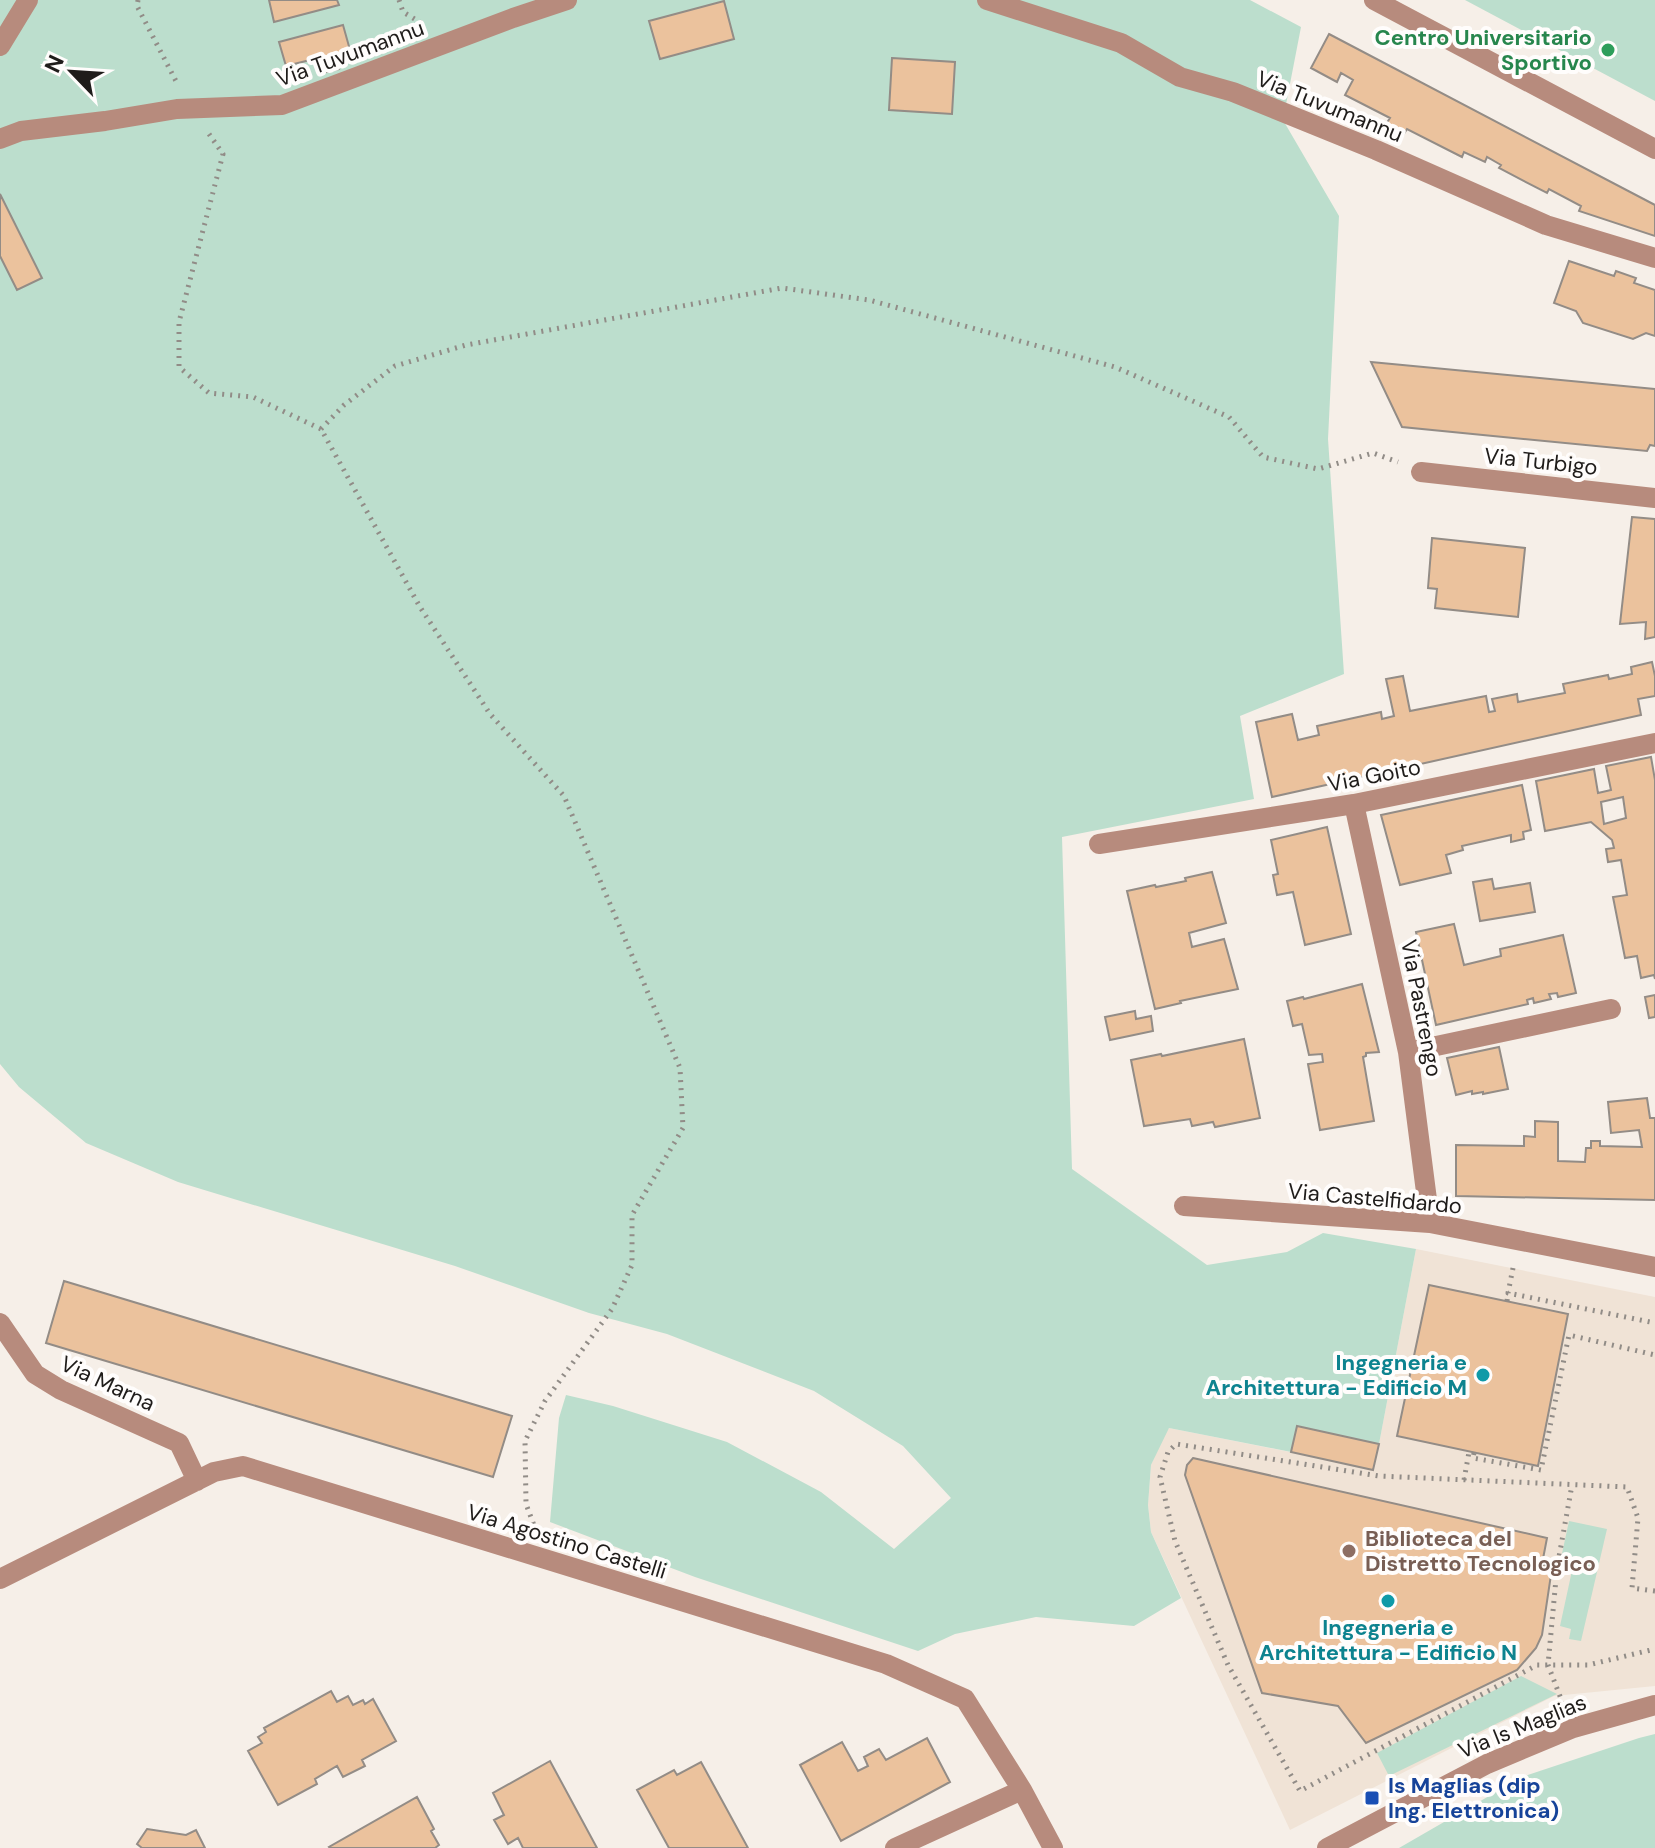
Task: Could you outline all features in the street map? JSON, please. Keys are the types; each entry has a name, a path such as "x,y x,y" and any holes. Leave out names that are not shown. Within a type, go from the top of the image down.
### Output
{"street":[{"path":"0,46 28,0"},
{"name":"Via Tuvumannu","path":"0,139 21,131 191,108 282,105 567,0"},
{"name":"Via Tuvumannu","path":"987,0 1121,43 1180,77 1233,92 1376,150 1546,225 1655,258"},
{"path":"1374,0 1655,149"},
{"name":"Via Turbigo","path":"1421,472 1655,498"},
{"name":"Via Goito","path":"1099,844 1354,804 1655,743"},
{"name":"Via Pastrengo","path":"1354,804 1408,1052 1430,1223"},
{"path":"1408,1052 1611,1009"},
{"name":"Via Castelfidardo","path":"1184,1206 1430,1223 1655,1267"},
{"name":"Via Marna","path":"0,1323 35,1374 61,1390 179,1443 197,1481"},
{"name":"Via Agostino Castelli","path":"0,1579 214,1472 243,1466 886,1664 965,1699 1022,1790 1053,1848"},
{"name":"Via Is Maglias","path":"1327,1848 1487,1764 1573,1728 1655,1705"},
{"path":"895,1848 1022,1790"}],"path":[{"path":"138,0 137,6 191,108 223,154 179,322 179,367 209,393 253,397 321,429 420,607 490,714 564,796 680,1068 683,1128 632,1215 632,1265 612,1309 545,1401 525,1441 526,1504 547,1560"},
{"path":"321,429 344,405 395,366 466,345 782,288 869,300 1115,367 1229,417 1263,457 1318,469 1373,453 1421,472"},
{"path":"1507,1301 1513,1268"},
{"path":"1508,1293 1655,1323"},
{"path":"1464,1480 1472,1452 1473,1458 1541,1470 1569,1335 1655,1355"},
{"path":"1655,1591 1632,1588 1638,1518 1627,1487 1379,1476 1176,1444 1168,1452 1160,1477 1175,1541 1228,1665 1300,1791 1537,1665 1588,1665 1655,1649"},
{"path":"1572,1485 1557,1568 1548,1665 1573,1728"}],"shaded area":[{"path":"1416,1249 1655,1297 1655,1686 1554,1696 1290,1830 1151,1532 1148,1505 1151,1465 1169,1428 1290,1452 1297,1426 1379,1444"}],"green space":[{"path":"0,0 1250,0 1301,27 1283,120 1339,216 1328,439 1344,674 1240,716 1254,799 1062,837 1072,1169 1207,1265 1287,1252 1323,1233 1416,1249 1379,1444 1297,1426 1291,1452 1169,1428 1151,1465 1148,1505 1151,1532 1181,1598 1134,1626 1036,1617 955,1634 918,1651 695,1577 550,1522 559,1418 566,1395 613,1406 727,1442 821,1492 894,1549 951,1498 903,1446 814,1391 667,1334 589,1313 455,1266 178,1182 86,1143 19,1087 0,1064"},
{"name":"Centro Universitario Sportivo","path":"1465,0 1655,0 1655,101"},
{"path":"1569,1521 1607,1529 1581,1641 1569,1639 1571,1629 1560,1626 1573,1566 1560,1563"},
{"path":"1521,1676 1557,1694 1389,1776 1377,1753"},
{"path":"1655,1734 1655,1848 1399,1848 1522,1777"}],"building":[{"path":"269,0 337,0 339,5 274,22"},
{"path":"724,1 734,39 660,59 649,21"},
{"path":"343,25 350,50 335,54 339,69 322,73 318,58 286,66 279,42"},
{"path":"1329,34 1655,205 1655,236 1579,211 1581,206 1549,189 1547,193 1499,168 1501,165 1487,157 1485,162 1464,152 1462,157 1407,129 1400,140 1376,130 1379,121 1386,124 1390,118 1345,95 1353,80 1341,73 1337,82 1311,68"},
{"path":"892,58 955,62 952,114 889,110"},
{"path":"0,194 42,278 17,290 0,256"},
{"path":"1569,261 1614,276 1616,271 1636,278 1634,283 1655,290 1655,336 1646,333 1633,339 1583,323 1576,311 1554,303"},
{"path":"1371,362 1655,389 1655,446 1650,445 1647,451 1402,427"},
{"path":"1632,517 1655,519 1655,637 1645,639 1646,622 1620,624"},
{"path":"1432,538 1525,548 1518,617 1435,608 1437,589 1428,588"},
{"path":"1652,662 1655,696 1638,699 1641,715 1272,797 1256,722 1292,714 1298,740 1319,735 1317,726 1381,712 1382,719 1394,716 1386,679 1403,676 1410,711 1486,696 1489,712 1495,711 1492,699 1517,694 1518,702 1565,693 1563,684 1608,675 1609,679 1632,674 1631,667"},
{"path":"1651,757 1655,780 1655,979 1654,975 1641,978 1637,956 1625,958 1613,897 1627,895 1621,860 1608,862 1606,849 1614,848 1612,840 1591,822 1545,831 1536,781 1594,769 1598,793 1611,790 1606,766","holes":["1623,797 1626,818 1604,824 1601,802"]},
{"path":"1522,785 1531,830 1523,832 1524,839 1511,842 1511,835 1462,846 1463,850 1446,855 1451,873 1400,885 1381,815"},
{"path":"1327,827 1351,934 1305,945 1293,892 1277,895 1273,875 1278,874 1271,840"},
{"path":"1212,872 1226,923 1189,933 1192,947 1224,939 1238,989 1155,1009 1127,891 1186,881 1185,878"},
{"path":"1492,879 1494,889 1530,883 1535,912 1480,921 1473,882"},
{"path":"1454,924 1464,965 1501,956 1500,949 1563,935 1576,993 1558,997 1557,993 1549,994 1551,999 1534,1003 1533,998 1527,1000 1528,1004 1436,1025 1416,932"},
{"path":"1362,984 1379,1052 1366,1053 1363,1057 1374,1121 1320,1130 1308,1064 1323,1062 1322,1054 1309,1055 1302,1024 1293,1026 1287,1001"},
{"path":"1655,995 1655,1017 1649,1018 1645,997"},
{"path":"1135,1011 1136,1019 1151,1016 1153,1031 1110,1040 1105,1017"},
{"path":"1244,1039 1260,1118 1215,1127 1213,1122 1192,1126 1190,1119 1144,1126 1131,1060"},
{"path":"1499,1047 1508,1089 1456,1095 1447,1058"},
{"path":"1647,1098 1650,1118 1655,1118 1655,1200 1456,1196 1456,1145 1524,1146 1524,1136 1535,1137 1535,1121 1558,1122 1558,1161 1585,1162 1586,1148 1591,1148 1591,1141 1600,1141 1600,1146 1642,1147 1639,1130 1611,1133 1608,1102"},
{"path":"64,1281 512,1416 493,1477 46,1343"},
{"name":"Ingegneria e Architettura - Edificio M","path":"1429,1285 1568,1314 1538,1466 1397,1436"},
{"path":"1297,1426 1379,1444 1373,1470 1291,1452"},
{"name":"Ingegneria e Architettura - Edificio N","path":"1193,1458 1547,1538 1542,1564 1552,1568 1542,1635 1536,1648 1517,1670 1366,1743 1338,1706 1262,1693 1185,1475 1187,1465"},
{"path":"331,1691 337,1702 348,1696 353,1705 363,1700 365,1704 373,1699 396,1741 362,1760 365,1766 343,1777 337,1766 315,1779 317,1784 278,1805 248,1751 262,1743 258,1737 266,1732 264,1728"},
{"path":"927,1738 950,1782 841,1841 800,1765 842,1742 858,1771 868,1766 864,1757 879,1749 886,1760"},
{"path":"550,1761 597,1848 523,1848 518,1838 508,1844 494,1820 504,1815 493,1793"},
{"path":"701,1762 748,1848 669,1848 637,1790 674,1770 677,1775"},
{"path":"417,1797 434,1829 431,1831 439,1845 435,1848 329,1847"},
{"path":"147,1829 186,1835 196,1830 205,1848 142,1848 137,1844"}],"place":[{"name":"Centro Universitario Sportivo","path":"1608,50"},
{"name":"Ingegneria e Architettura - Edificio M","path":"1483,1375"},
{"name":"Biblioteca del Distretto Tecnologico","path":"1349,1551"},
{"name":"Ingegneria e Architettura - Edificio N","path":"1388,1601"},
{"name":"Is Maglias (dip Ing. Elettronica)","path":"1372,1798"}]}
